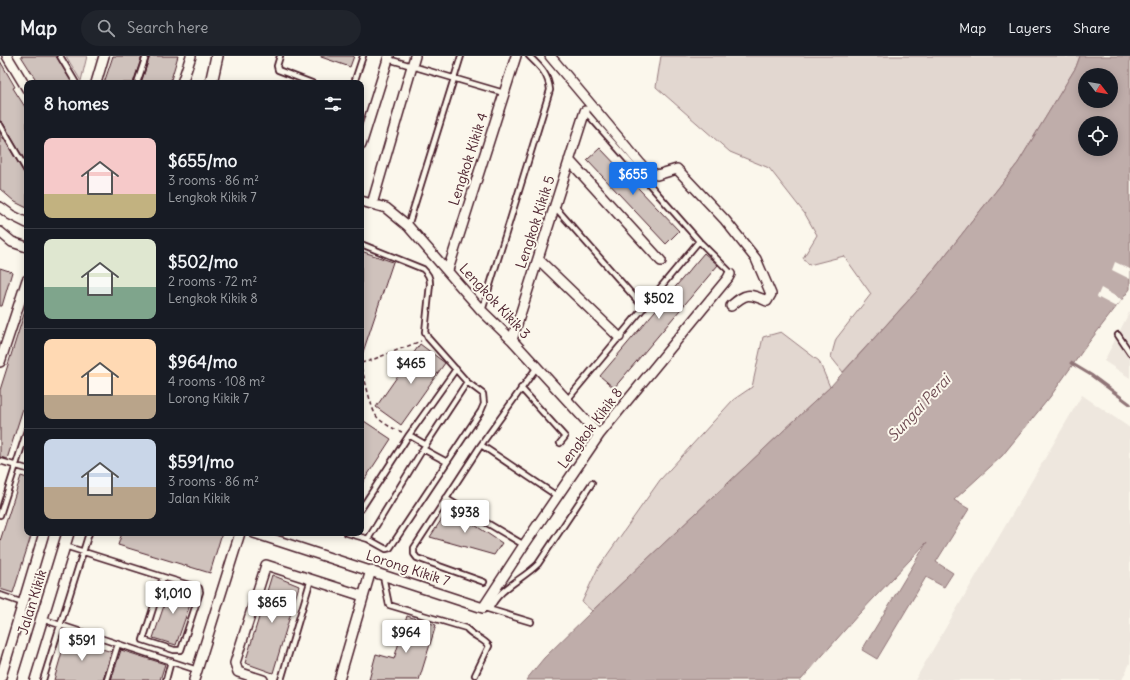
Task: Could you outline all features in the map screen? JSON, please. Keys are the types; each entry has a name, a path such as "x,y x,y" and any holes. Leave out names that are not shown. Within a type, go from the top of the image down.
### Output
{"street":[{"path":"7,56 24,84"},
{"path":"97,80 104,56"},
{"path":"183,80 190,56"},
{"path":"213,80 217,56"},
{"path":"372,204 415,56"},
{"name":"Lengkok Kikik 4","path":"448,270 516,56"},
{"path":"550,56 644,168 657,175 677,169 725,220 756,259 771,294 767,301 751,294 743,295 730,306"},
{"path":"364,126 388,57"},
{"name":"Lengkok Kikik 5","path":"512,340 585,111"},
{"path":"569,160 660,261"},
{"name":"Lengkok Kikik 3","path":"364,202 386,208 408,226 448,270 482,312 512,340 599,435"},
{"path":"0,207 24,222"},
{"path":"0,232 12,242 24,247"},
{"path":"538,259 619,337"},
{"name":"Lengkok Kikik 8","path":"487,609 524,545 599,435 730,274"},
{"path":"0,362 24,289"},
{"name":"Jalan Kikik","path":"0,680 43,536"},
{"name":"Jalan Kikik","path":"23,680 67,536"},
{"path":"194,680 239,536"},
{"name":"Lorong Kikik 7","path":"263,536 487,609"},
{"path":"263,680 238,672 235,664 266,565 363,596"},
{"path":"339,680 371,570"}],"lane":[{"path":"60,56 74,80"},
{"path":"138,80 146,56"},
{"path":"280,56 277,66 278,70 301,80"},
{"path":"355,80 362,56"},
{"path":"408,226 461,56"},
{"path":"482,312 550,90 549,79 529,56"},
{"path":"388,57 412,66 504,93"},
{"path":"585,111 699,241 728,270 730,274"},
{"path":"0,125 24,166"},
{"path":"555,207 644,308"},
{"path":"567,400 699,241"},
{"path":"358,536 368,539 386,549 390,548 484,404 483,394 467,382 428,338 425,332 430,284 430,277 427,273 423,269 364,245"},
{"path":"1118,335 1130,353"},
{"path":"484,582 417,558 414,554 414,548 445,498 481,445 537,367"},
{"path":"364,504 409,435 456,369"},
{"path":"368,539 423,449 467,382"},
{"path":"521,388 565,437 560,443"},
{"path":"409,435 426,445"},
{"path":"0,515 24,439"},
{"path":"481,445 558,496"},
{"path":"423,449 447,462"},
{"path":"0,461 24,468"},
{"path":"487,609 501,592 529,574 538,564 592,483"},
{"path":"445,498 524,545"},
{"path":"43,680 88,536"},
{"path":"65,545 199,588 200,592 181,650 174,650 142,640 163,577"},
{"path":"383,574 389,605 466,628 472,635 489,646 475,675"},
{"path":"281,680 311,579"},
{"path":"0,595 23,603"},
{"name":"Lorong Kikik 7","path":"487,609 531,622"},
{"path":"42,619 197,670"},
{"path":"107,680 118,644"},
{"path":"166,680 172,661"}],"path":[{"path":"364,363 369,362 428,338"},
{"path":"364,375 372,410 377,418 389,427 409,435"}],"shaded area":[{"path":"66,56 87,56 80,80"},
{"path":"661,56 1080,56 1076,67 1018,163 917,291 843,372 831,357 836,339 871,294 844,256 809,265 803,258 817,235 805,214 769,168 730,152 656,87"},
{"path":"1130,311 1130,378 1104,361"},
{"path":"781,332 819,361 830,387 592,611 582,602 598,568 660,480 733,400 752,387 763,337"},
{"path":"1082,395 1130,428 1130,663 1122,680 915,680"}],"water":[{"name":"Sungai Perai","path":"1080,56 1130,56 1130,289 1086,346 1050,397 1002,456 954,500 969,509 936,562 953,573 944,587 926,577 877,659 862,650 927,542 858,615 801,680 526,680 544,658 592,611 830,387 917,291 1018,163 1076,67"}],"pier":[{"path":"1115,262 1130,269 1130,279 1112,270"},
{"path":"1101,288 1122,300 1116,307 1097,297"}],"building":[{"path":"21,56 56,56 70,80 36,80"},
{"path":"113,56 142,56 134,80 105,80"},
{"path":"150,56 178,56 171,80 142,80"},
{"path":"321,56 354,56 350,67"},
{"path":"0,61 15,87 13,88 24,105 24,159 3,123 0,121"},
{"path":"0,132 24,173 24,206 15,202 0,189"},
{"path":"600,148 679,231 666,244 587,160"},
{"path":"364,252 393,262 364,349"},
{"path":"704,253 718,265 614,388 600,376"},
{"path":"0,268 12,272 2,306 0,306"},
{"path":"24,314 24,405 7,459 0,457 0,390"},
{"path":"420,344 445,363 401,425 376,407"},
{"path":"364,421 391,439 364,480"},
{"path":"21,476 24,477 24,536 31,536 13,593 0,589 0,541"},
{"path":"449,508 502,543 494,555 430,537"},
{"path":"121,536 221,536 210,573 118,545"},
{"path":"272,575 299,586 273,673 245,663"},
{"path":"171,585 194,593 176,645 153,638"},
{"path":"407,616 436,625 419,680 369,680 376,654 394,659"},
{"path":"66,638 112,652 103,680 54,680"},
{"path":"121,650 165,664 160,680 111,680"}],"waterway":[{"path":"1071,363 1091,375 1130,404"}]}
